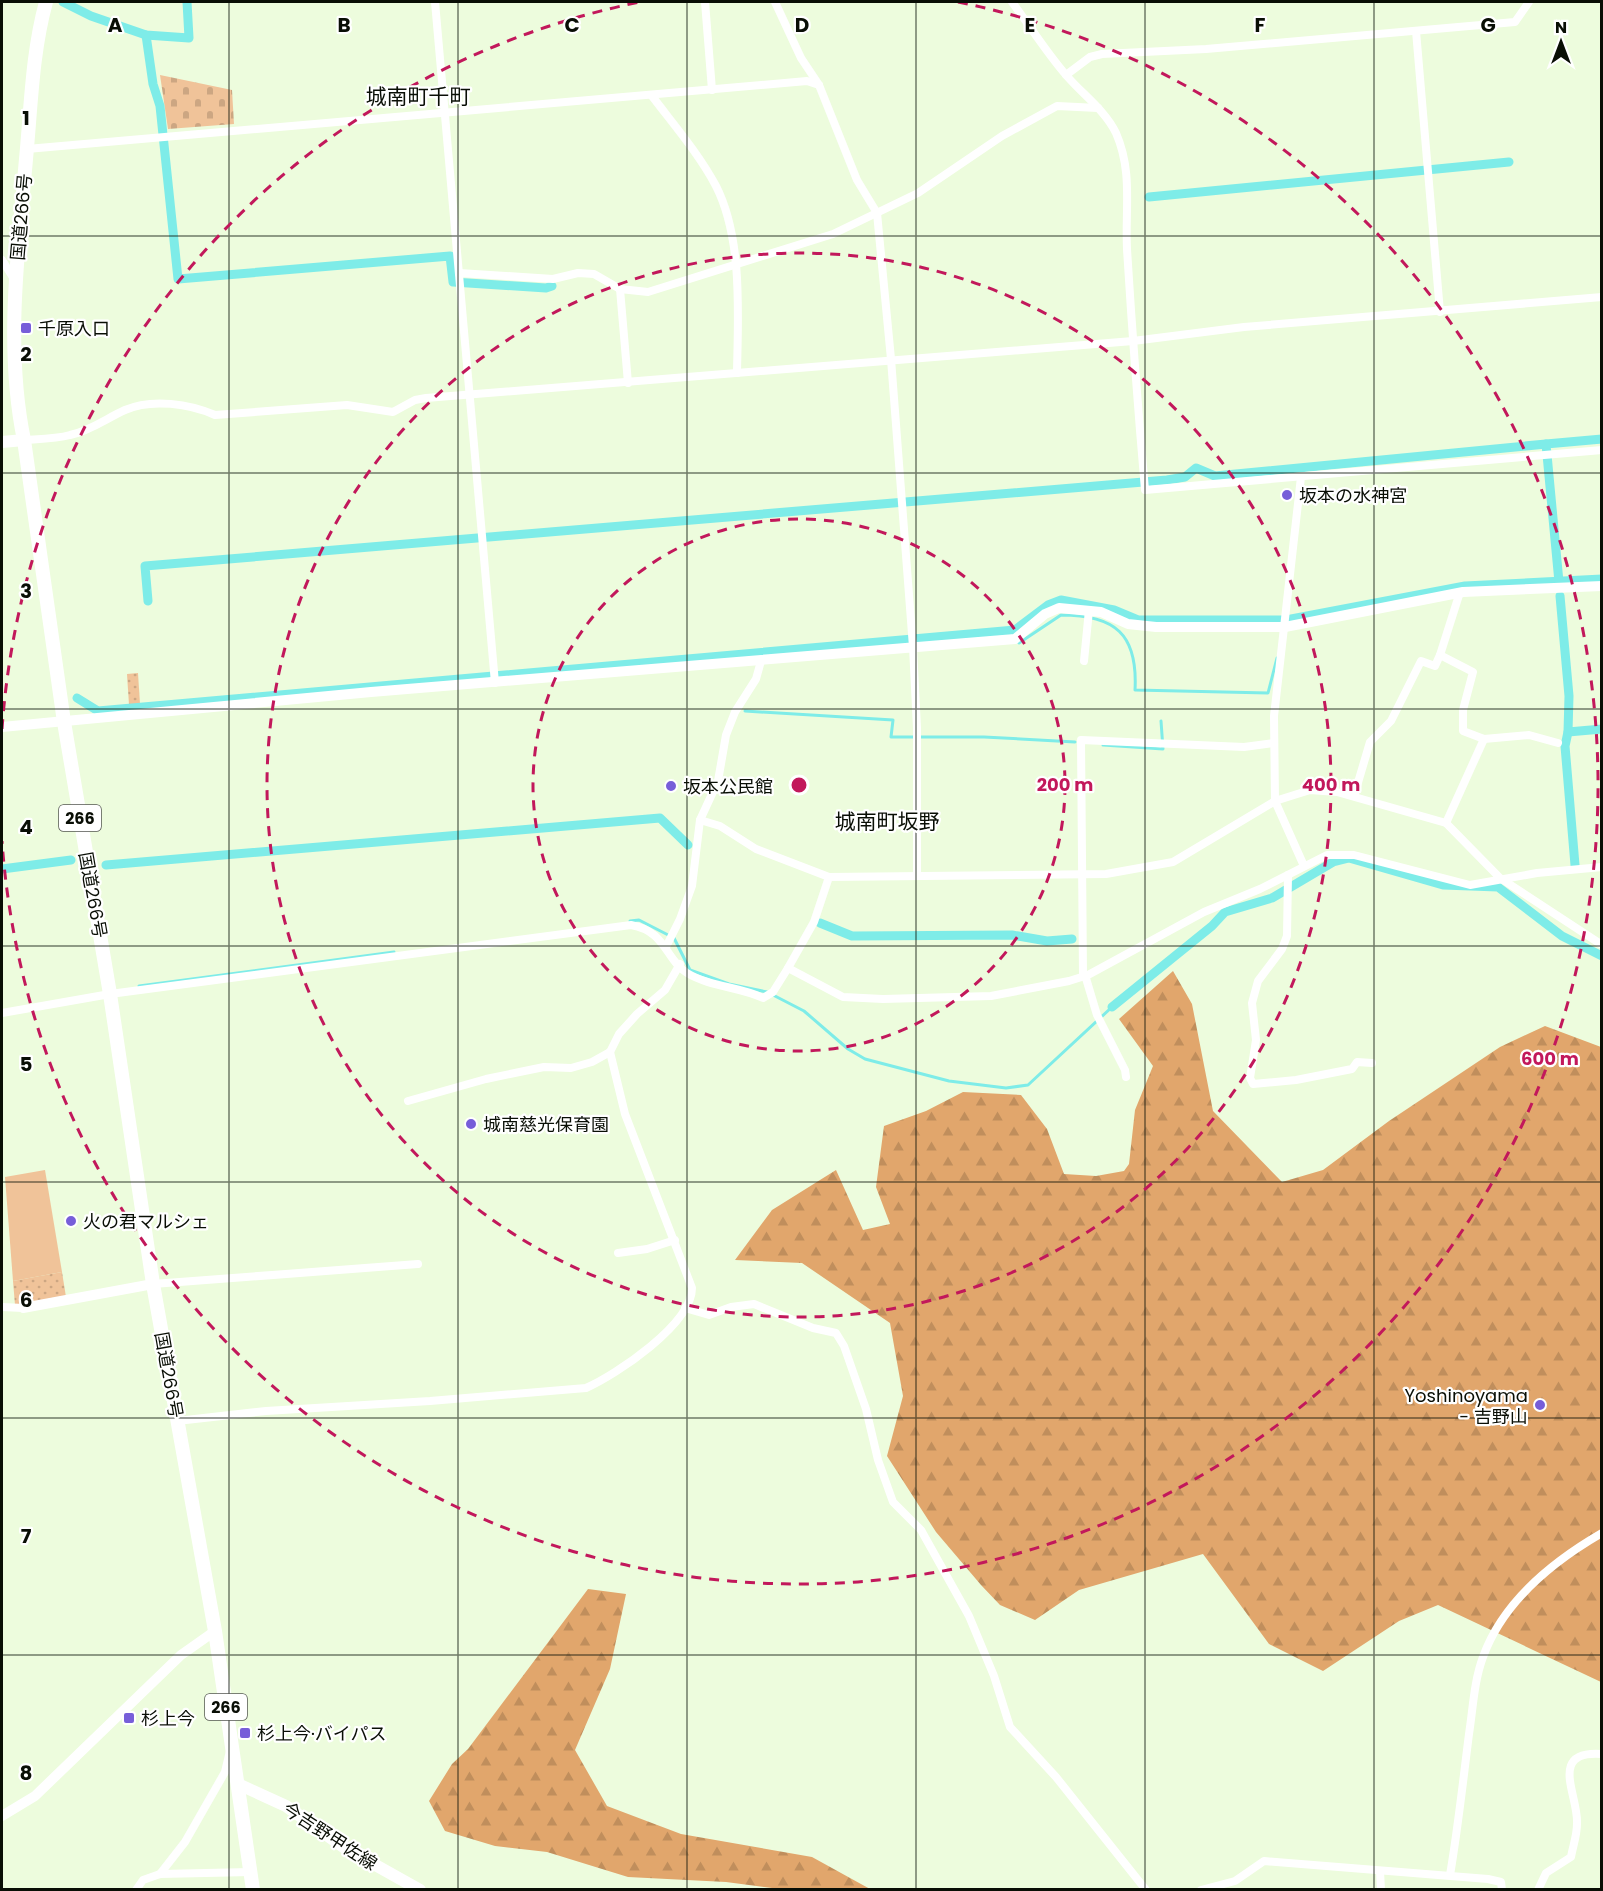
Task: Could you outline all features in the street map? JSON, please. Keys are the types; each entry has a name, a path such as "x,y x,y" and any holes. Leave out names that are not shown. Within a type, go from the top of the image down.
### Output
{"highway":[{"name":"国道266号","path":"46,2 35,58 16,282 16,400 24,440 64,722 110,994 153,1284 215,1630 238,1784"},
{"name":"266","path":"238,1784 253,1890"}],"main road":[{"path":"2,442 24,440"},
{"name":"今吉野甲佐線","path":"238,1784 286,1806 345,1848 420,1890"}],"street":[{"path":"435,2 495,682"},
{"path":"705,2 712,90"},
{"path":"775,2 801,58 819,85 857,180 877,213 891,359 913,646 917,728 917,875"},
{"path":"1012,2 1066,75 1098,108 1115,131 1124,155 1129,191 1127,240 1145,489 1602,450"},
{"path":"1066,75 1090,57 1102,54 1206,49 1515,22 1529,2"},
{"path":"1416,31 1440,312"},
{"path":"27,149 807,81 819,85"},
{"path":"652,96 717,188 727,216 739,290 737,373"},
{"path":"459,273 553,279 578,273 594,274 620,288 648,292 818,239 877,213 918,193 1002,136 1057,106 1098,108"},
{"path":"2,260 16,282"},
{"path":"620,288 628,383"},
{"path":"24,440 71,435 110,420 126,410 146,404 200,408 216,415 348,405 393,412 415,400 891,359 1133,341 1244,327 1602,297"},
{"path":"1302,477 1274,716 1274,743 1275,801 1304,866"},
{"path":"2,727 495,682 1015,639 1045,614 1059,608 1101,612 1128,624 1156,627 1285,627 1460,592 1602,586"},
{"path":"1354,796 1370,742 1391,721 1421,661 1435,666 1460,592"},
{"path":"1084,661 1089,610"},
{"path":"1440,655 1473,672 1463,710 1462,731 1484,739 1529,735 1558,743"},
{"path":"666,947 680,919 692,886 694,845 700,820 718,781 726,735 735,712 756,679 761,661"},
{"path":"1446,823 1484,739"},
{"path":"1126,1077 1125,1070 1097,1015 1084,976 1080,874 1081,740 1244,747 1274,743"},
{"path":"700,820 720,826 756,849 829,877 1106,874 1173,862 1275,801 1311,790 1354,796 1446,823 1500,878 1602,945"},
{"path":"788,968 843,997 883,999 991,996 1084,976 1204,912 1327,855 1354,855 1470,885 1500,878 1602,867"},
{"path":"1288,875 1287,936 1282,949 1258,981 1252,1003 1256,1040 1250,1078 1253,1084 1296,1080 1352,1069 1357,1062 1372,1064"},
{"path":"2,1013 110,994 632,925 648,931 691,975 728,990 763,998 773,992 814,922 829,877"},
{"path":"408,1101 486,1079 544,1067 571,1068 592,1062 610,1052 620,1034 637,1014 665,990 680,964"},
{"path":"177,1421 266,1411 586,1388 606,1380 663,1335 692,1299 692,1288 625,1114 610,1052"},
{"path":"618,1253 647,1249 675,1240"},
{"path":"2,1307 23,1308 153,1284 418,1264"},
{"path":"685,1308 709,1315 731,1307 754,1304 813,1328 836,1333 844,1346 866,1409 892,1502 921,1530 969,1616 994,1676 1010,1727 1056,1776 1146,1890"},
{"path":"1450,1875 1461,1811 1476,1682 1483,1656 1504,1617 1536,1580 1560,1558 1602,1533"},
{"path":"2,1816 35,1796 181,1655 215,1630"},
{"path":"160,1874 165,1864 185,1842 225,1772 232,1743"},
{"path":"1538,1890 1546,1873 1571,1857 1578,1823 1569,1779 1572,1766 1576,1758 1587,1753 1602,1754"},
{"path":"1201,1890 1235,1881 1264,1861 1450,1875 1501,1882 1502,1890"},
{"path":"1380,1871 1381,1890"},
{"path":"136,1890 143,1880 160,1874 250,1872"}],"green space":[{"path":"160,75 232,90 234,124 168,129"},
{"path":"138,673 140,704 129,705 127,674"},
{"path":"1173,971 1192,1004 1213,1111 1282,1182 1323,1170 1389,1121 1500,1047 1545,1026 1601,1047 1601,1682 1438,1605 1399,1621 1323,1671 1269,1644 1203,1554 1079,1590 1035,1620 1000,1605 936,1532 887,1456 903,1396 890,1323 802,1263 735,1260 772,1210 836,1170 863,1230 890,1224 876,1187 884,1126 926,1111 963,1092 1021,1095 1047,1129 1064,1174 1096,1176 1124,1171 1129,1164 1135,1110 1153,1066 1119,1019"},
{"path":"45,1170 62,1272 13,1281 5,1177"},
{"path":"62,1272 66,1297 15,1305 13,1281"},
{"path":"588,1589 626,1594 610,1669 575,1750 607,1806 681,1834 812,1857 870,1889 788,1890 726,1882 628,1877 547,1852 495,1846 445,1831 429,1801 452,1764 468,1749"}],"waterway":[{"path":"63,2 91,16 146,35 189,38 187,2"},
{"path":"146,35 153,84 160,106 178,279 450,256 453,282 546,288 552,286"},
{"path":"1149,197 1509,162"},
{"path":"1559,582 1546,444 1602,439"},
{"path":"148,601 145,566 1167,480 1185,477 1196,468 1215,476 1546,444"},
{"path":"77,698 98,711 1015,630 1048,605 1061,600 1114,610 1138,620 1286,620 1465,586 1602,579"},
{"path":"1560,596 1569,696 1568,732 1602,729"},
{"path":"1019,643 1061,615 1080,616 1109,624 1127,642 1135,671 1135,690 1268,693 1277,658"},
{"path":"745,711 893,720 891,737 984,737 1075,742"},
{"path":"1103,745 1163,749 1161,721"},
{"path":"1568,732 1565,746 1575,865"},
{"path":"106,865 660,818 688,845"},
{"path":"1112,1007 1212,926 1225,912 1272,898 1333,862 1349,858 1443,885 1498,887 1562,936 1602,956"},
{"path":"2,869 71,860"},
{"path":"630,921 639,920 674,938 690,970 729,984 767,992"},
{"path":"820,923 852,936 1012,935 1047,941 1072,939"},
{"path":"139,986 394,952"},
{"path":"773,995 804,1011 848,1049 865,1059 949,1081 1006,1088 1028,1085 1112,1007"}],"place":[{"name":"千原入口","path":"26,328"},
{"name":"坂本の水神宮","path":"1287,495"},
{"name":"坂本公民館","path":"671,786"},
{"name":"城南慈光保育園","path":"471,1124"},
{"name":"火の君マルシェ","path":"71,1221"},
{"name":"Yoshinoyama - 吉野山","path":"1540,1405"},
{"name":"杉上今","path":"129,1718"},
{"name":"杉上今·バイパス","path":"245,1733"}],"district":[{"name":"城南町千町","path":"418,96"},
{"name":"城南町坂野","path":"887,821"}]}
